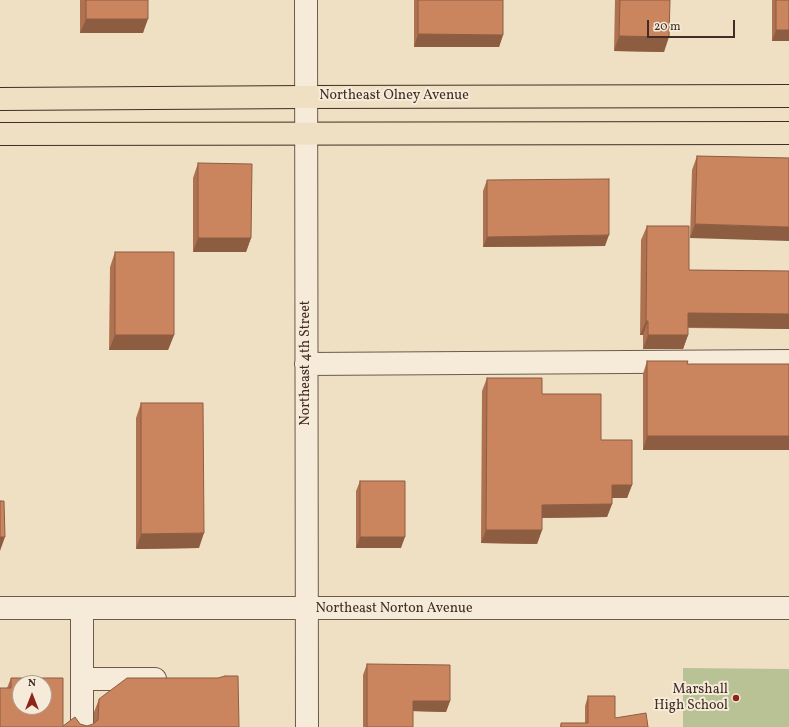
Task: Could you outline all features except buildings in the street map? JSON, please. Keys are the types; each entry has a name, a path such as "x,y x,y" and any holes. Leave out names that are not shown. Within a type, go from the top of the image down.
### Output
{"main road":[{"name":"Northeast Olney Avenue","path":"0,99 306,96 789,96"},
{"path":"0,134 789,133"}],"street":[{"name":"Northeast 4th Street","path":"306,0 307,727"},
{"path":"306,364 789,361"},
{"name":"Northeast Norton Avenue","path":"0,608 789,608"},
{"path":"82,608 82,727"},
{"path":"82,680 175,679"}],"green space":[{"name":"Marshall High School","path":"683,668 789,669 789,727 683,727"}],"place":[{"name":"Marshall High School","path":"736,698"}]}
